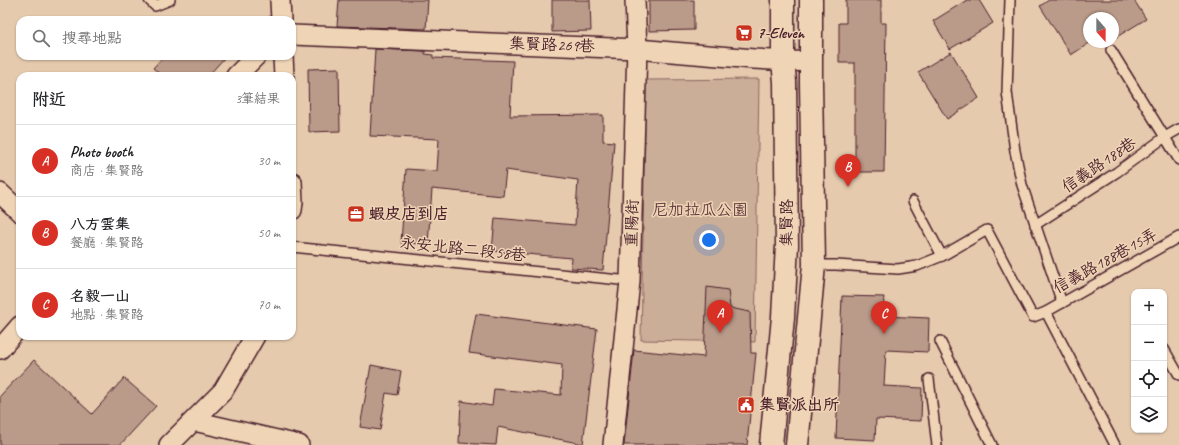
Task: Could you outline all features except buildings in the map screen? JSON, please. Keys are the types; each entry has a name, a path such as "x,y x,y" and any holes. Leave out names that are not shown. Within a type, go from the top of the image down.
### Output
{"main road":[{"name":"集賢路","path":"770,445 783,317 788,245 783,60 783,0"},
{"name":"集賢路","path":"797,445 814,265 811,0"}],"street":[{"path":"280,0 281,16"},
{"name":"重陽街","path":"613,445 630,281 637,49 635,0"},
{"name":"集賢路269巷","path":"296,35 637,49 811,62"},
{"path":"240,72 252,60"},
{"path":"283,60 284,72"},
{"path":"0,193 16,208"},
{"path":"0,349 16,331"},
{"path":"169,445 223,391 253,340"},
{"path":"194,421 299,445"}],"lane":[{"path":"149,0 155,6 170,0"},
{"path":"1010,0 1007,92 1015,151 1022,185 1062,303"},
{"path":"1111,50 1179,160"},
{"name":"信義路188巷","path":"1035,225 1117,172 1165,137 1179,129"},
{"path":"913,201 942,256"},
{"path":"814,265 898,269 917,266 942,256 987,230 1033,317 1046,312 1115,445"},
{"name":"信義路188巷15弄","path":"1046,312 1179,237"},
{"name":"永安北路二段58巷","path":"296,247 630,281"},
{"path":"940,341 992,445"},
{"path":"1167,354 1179,375"},
{"path":"929,379 936,445"}],"green space":[{"name":"尼加拉瓜公園","path":"759,79 755,342 641,340 646,80"}],"place":[{"name":"7-Eleven","path":"744,33"},
{"name":"八方雲集","path":"848,187"},
{"name":"蝦皮店到店","path":"356,214"},
{"name":"Photo booth","path":"720,333"},
{"name":"名毅一山","path":"884,334"},
{"name":"集賢派出所","path":"746,405"}]}
